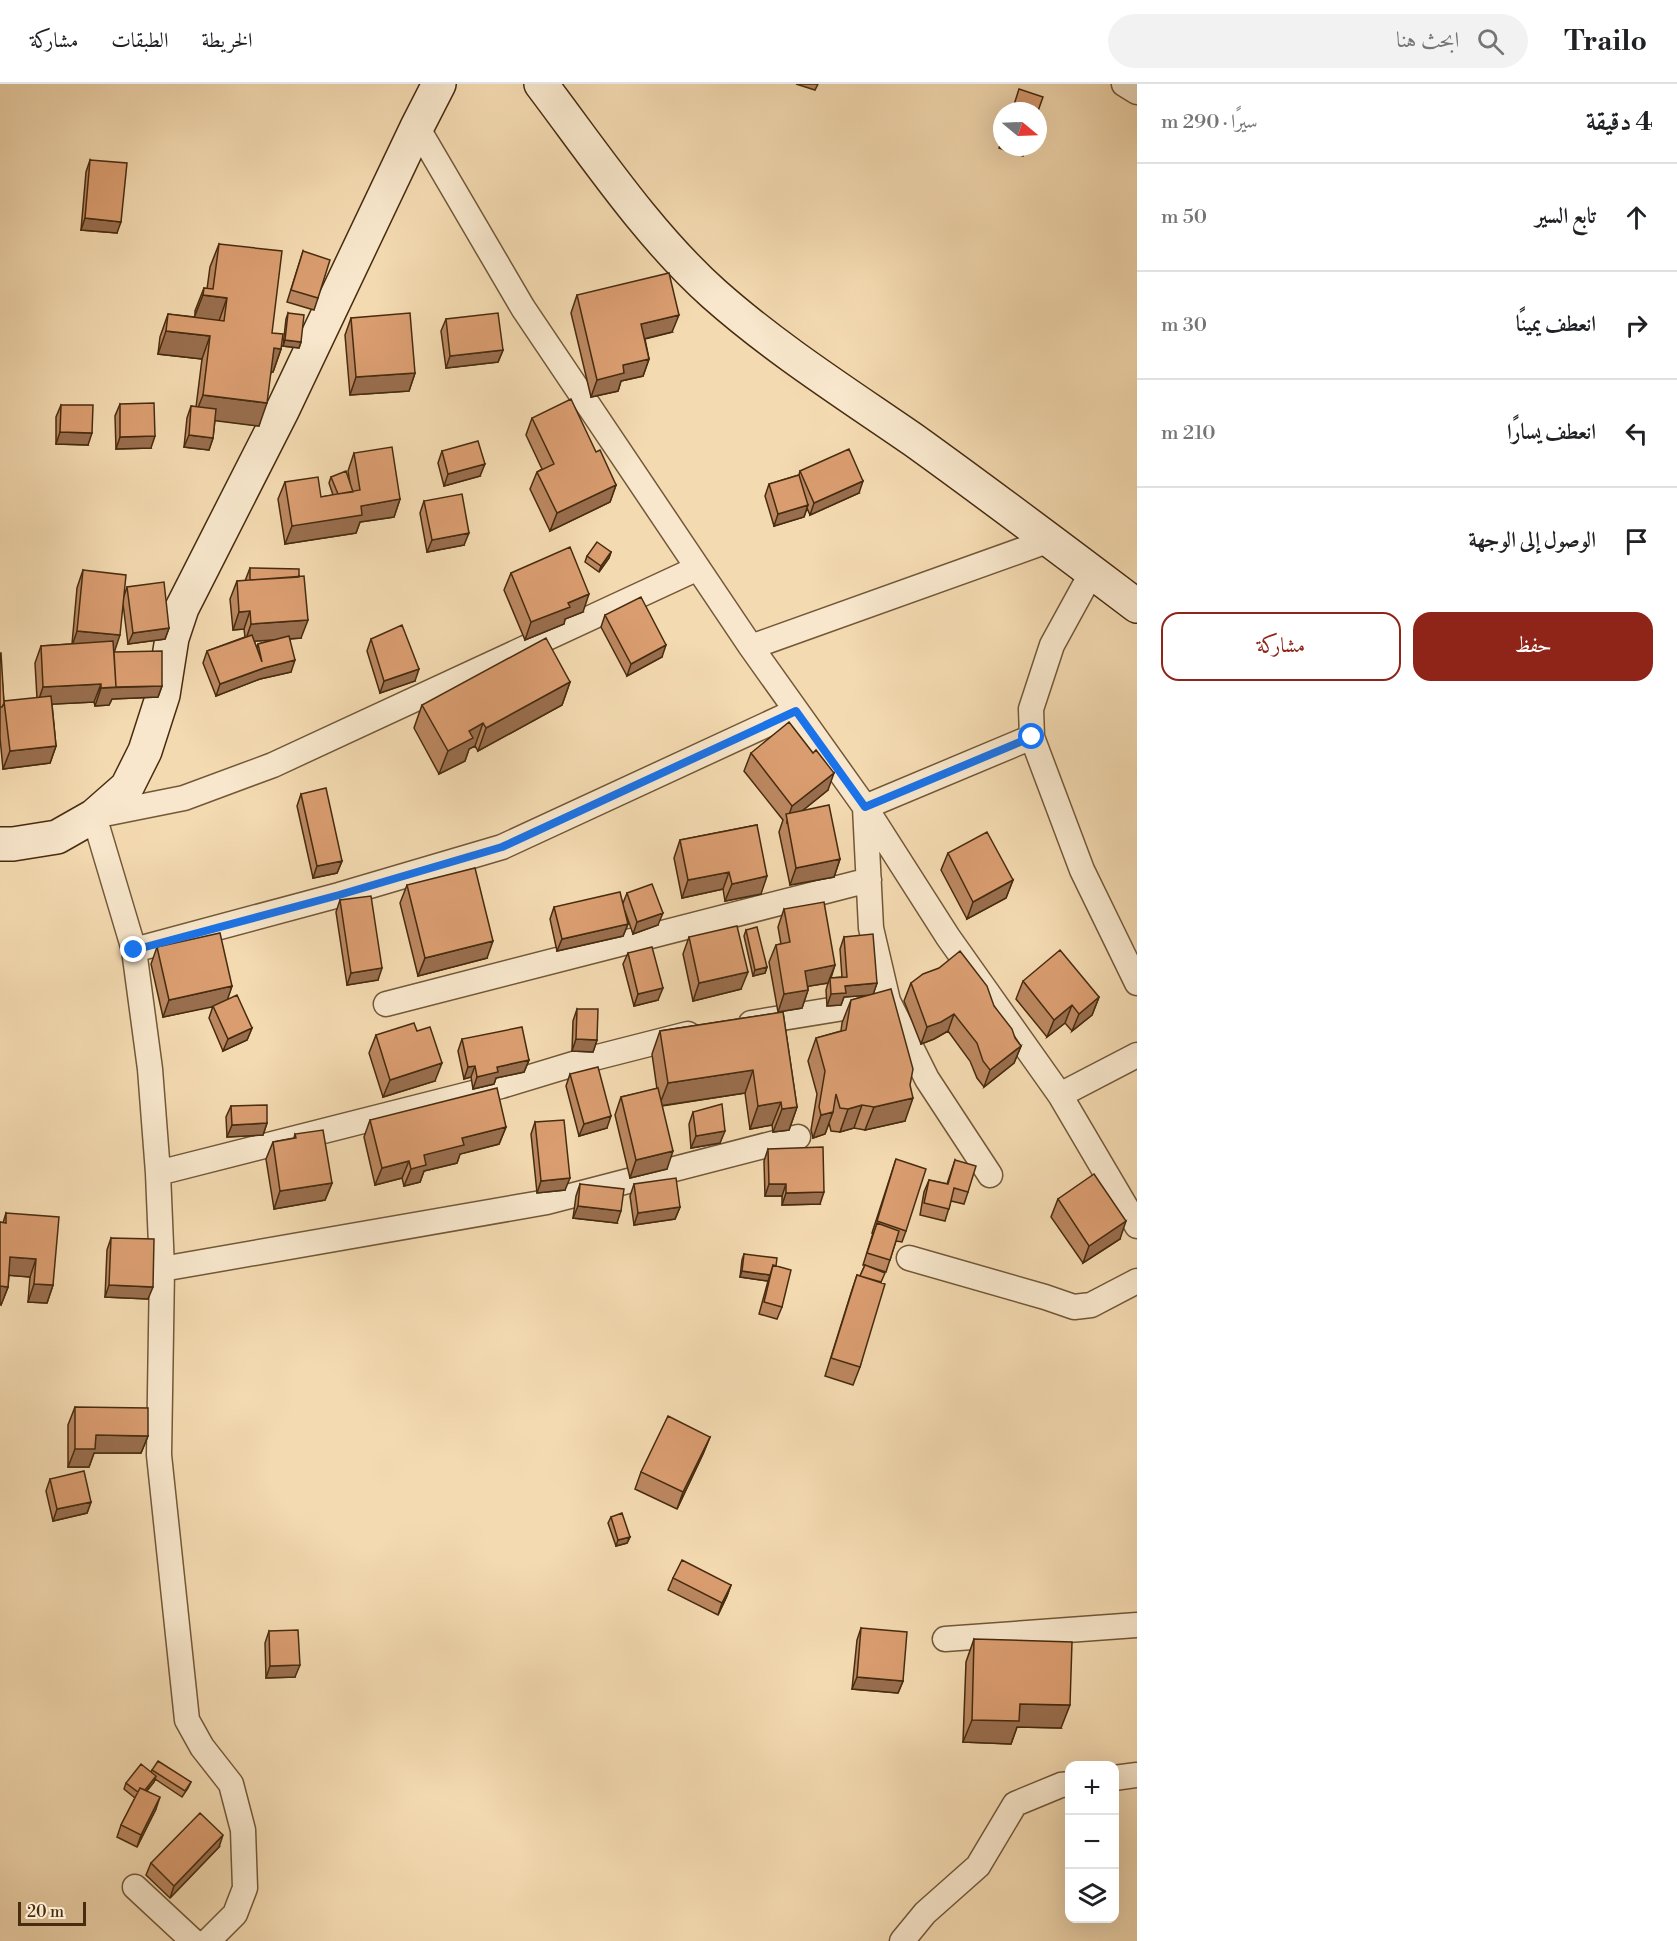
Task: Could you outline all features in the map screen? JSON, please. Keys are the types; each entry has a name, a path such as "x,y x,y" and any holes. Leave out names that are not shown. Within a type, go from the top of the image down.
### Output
{"main road":[{"path":"0,844 57,837 94,816 128,787 145,751 163,695 172,638 182,608 283,409 417,127 440,84"},
{"path":"541,84 667,246 713,293 779,346 995,498 1137,606"}],"street":[{"path":"1124,84 1137,92"},
{"path":"417,127 523,308 751,647 865,807 948,938 1060,1095 1137,1226"},
{"path":"751,647 1050,540"},
{"path":"208,1941 235,1914 245,1888 243,1830 231,1784 202,1747 187,1720 159,1455 162,1269 150,1069 134,950 94,816 184,798 273,765 698,568"},
{"path":"1092,572 1052,645 1031,709 1032,737 1082,870 1137,983"},
{"path":"134,950 339,895 502,847 796,711"},
{"path":"865,807 1032,737"},
{"path":"865,807 871,928 888,1001 927,1079 990,1175"},
{"path":"386,1004 869,880"},
{"path":"158,1173 501,1086 590,1059 719,1028 888,1001"},
{"path":"1060,1095 1137,1055"},
{"path":"162,1269 547,1202 798,1137"},
{"path":"909,1258 1074,1307 1091,1305 1137,1281"},
{"path":"945,1639 1137,1625"},
{"path":"1119,1777 1137,1775"},
{"path":"902,1941 925,1913 978,1866 1015,1804 1065,1785"},
{"path":"135,1887 193,1941"}],"building":[{"path":"1019,89 1043,97 1041,102 1015,102"},
{"path":"90,160 127,163 121,222 85,218"},
{"path":"219,244 282,251 272,333 283,334 281,349 274,348 267,403 203,395 210,336 166,331 168,314 224,321 227,298 203,295 204,288 213,289"},
{"path":"303,251 330,260 318,298 291,290"},
{"path":"669,273 679,315 641,324 649,359 623,365 624,373 597,380 577,295"},
{"path":"288,313 304,315 301,342 285,340"},
{"path":"410,313 415,373 356,377 351,318"},
{"path":"498,313 503,350 450,356 446,319"},
{"path":"571,399 596,452 600,450 616,485 557,513 537,472 554,464 532,418"},
{"path":"154,403 155,436 120,437 120,404"},
{"path":"61,405 93,405 92,433 60,432"},
{"path":"191,406 216,409 213,438 189,435"},
{"path":"478,441 485,464 448,474 442,451"},
{"path":"392,447 400,499 361,506 362,515 292,526 285,482 318,477 321,497 360,490 354,453"},
{"path":"849,449 863,481 814,503 800,471"},
{"path":"346,471 353,492 338,494 331,477"},
{"path":"799,475 808,505 778,514 769,484"},
{"path":"462,494 469,533 432,540 424,501"},
{"path":"597,542 611,552 601,566 587,556"},
{"path":"570,547 589,594 568,603 570,607 531,622 511,573"},
{"path":"250,568 299,569 299,577 250,580"},
{"path":"83,570 126,575 120,635 77,631"},
{"path":"304,576 308,620 251,624 250,611 239,612 237,581"},
{"path":"164,582 169,628 133,633 127,587"},
{"path":"641,597 666,645 631,664 605,615"},
{"path":"402,625 419,669 384,681 371,639"},
{"path":"252,635 262,662 258,644 289,636 295,660 264,668 220,684 207,651"},
{"path":"546,638 570,682 486,728 483,723 469,731 473,738 448,751 422,705"},
{"path":"113,641 116,687 101,688 101,684 43,687 41,646"},
{"path":"162,651 162,686 116,687 114,652"},
{"path":"0,653 4,703 2,707 0,707"},
{"path":"51,696 56,746 10,751 4,701"},
{"path":"789,722 813,753 816,750 834,773 792,806 751,753"},
{"path":"326,788 342,861 317,866 301,794"},
{"path":"829,805 840,859 796,868 786,814"},
{"path":"757,825 767,876 732,884 729,872 688,880 680,840"},
{"path":"987,832 1013,880 973,902 948,853"},
{"path":"475,868 493,941 425,958 407,885"},
{"path":"652,884 663,913 637,922 627,893"},
{"path":"620,892 628,924 562,939 554,907"},
{"path":"371,896 382,968 351,973 340,900"},
{"path":"824,902 835,965 805,971 808,990 784,994 776,945 790,942 784,909"},
{"path":"737,926 748,972 699,983 689,937"},
{"path":"757,927 767,967 755,970 746,930"},
{"path":"220,933 232,986 169,1000 157,947"},
{"path":"873,934 877,983 845,986 846,993 831,994 830,978 847,977 844,937"},
{"path":"652,947 663,988 638,994 628,953"},
{"path":"1060,950 1099,997 1079,1014 1072,1005 1054,1020 1023,981"},
{"path":"960,951 987,986 994,1006 1012,1029 1021,1046 990,1070 983,1061 977,1043 954,1014 927,1027 911,983 923,974 939,968"},
{"path":"891,989 913,1069 910,1085 913,1098 874,1107 862,1105 848,1109 840,1108 836,1094 833,1112 821,1115 819,1107 825,1071 816,1038 846,1030 851,1000"},
{"path":"237,995 252,1028 228,1039 213,1006"},
{"path":"577,1009 598,1009 597,1040 576,1039"},
{"path":"783,1012 797,1107 782,1109 781,1102 758,1106 753,1070 668,1083 660,1031"},
{"path":"414,1023 417,1031 430,1027 442,1063 390,1080 376,1035"},
{"path":"522,1027 529,1060 497,1067 498,1072 477,1077 475,1066 468,1067 462,1039"},
{"path":"598,1067 611,1116 584,1124 570,1074"},
{"path":"497,1088 506,1127 462,1138 464,1145 424,1155 426,1165 411,1169 409,1161 382,1168 370,1120"},
{"path":"658,1088 673,1151 636,1160 621,1097"},
{"path":"722,1104 725,1131 696,1136 693,1112"},
{"path":"267,1105 267,1123 232,1125 231,1106"},
{"path":"564,1120 570,1178 541,1181 535,1122"},
{"path":"323,1130 332,1183 280,1191 273,1142 296,1138 295,1134"},
{"path":"823,1147 824,1192 786,1193 786,1184 769,1184 768,1149"},
{"path":"896,1159 926,1169 906,1231 877,1221"},
{"path":"955,1160 976,1166 968,1192 954,1188 949,1209 924,1203 929,1180 948,1184"},
{"path":"1094,1174 1126,1221 1089,1246 1058,1199"},
{"path":"676,1178 680,1207 638,1213 634,1184"},
{"path":"580,1184 624,1189 621,1211 578,1206"},
{"path":"6,1213 59,1217 53,1285 34,1284 36,1259 10,1257 8,1287 0,1286 0,1222 6,1223"},
{"path":"877,1223 899,1231 890,1260 867,1253"},
{"path":"111,1238 154,1239 153,1287 109,1285"},
{"path":"744,1254 777,1258 776,1266 773,1265 770,1275 742,1271"},
{"path":"773,1265 791,1270 782,1307 764,1302"},
{"path":"865,1265 885,1273 881,1282 860,1276"},
{"path":"857,1275 885,1284 860,1367 831,1358"},
{"path":"75,1407 148,1408 148,1436 96,1435 95,1449 75,1449"},
{"path":"668,1416 710,1437 683,1492 641,1472"},
{"path":"84,1471 91,1502 57,1509 50,1479"},
{"path":"622,1513 630,1537 618,1540 611,1517"},
{"path":"682,1560 731,1585 722,1603 673,1578"},
{"path":"861,1628 907,1632 903,1681 857,1677"},
{"path":"298,1630 300,1665 270,1666 269,1631"},
{"path":"974,1639 1072,1642 1070,1705 1020,1704 1019,1721 972,1720"},
{"path":"158,1761 191,1782 185,1791 152,1770"},
{"path":"141,1764 156,1776 145,1790 140,1788 138,1792 126,1783"},
{"path":"140,1788 160,1797 141,1835 121,1825"},
{"path":"200,1813 223,1835 174,1886 151,1863"}],"route":[{"path":"134,950 339,895 502,847 796,711 865,807 1032,737"}]}
